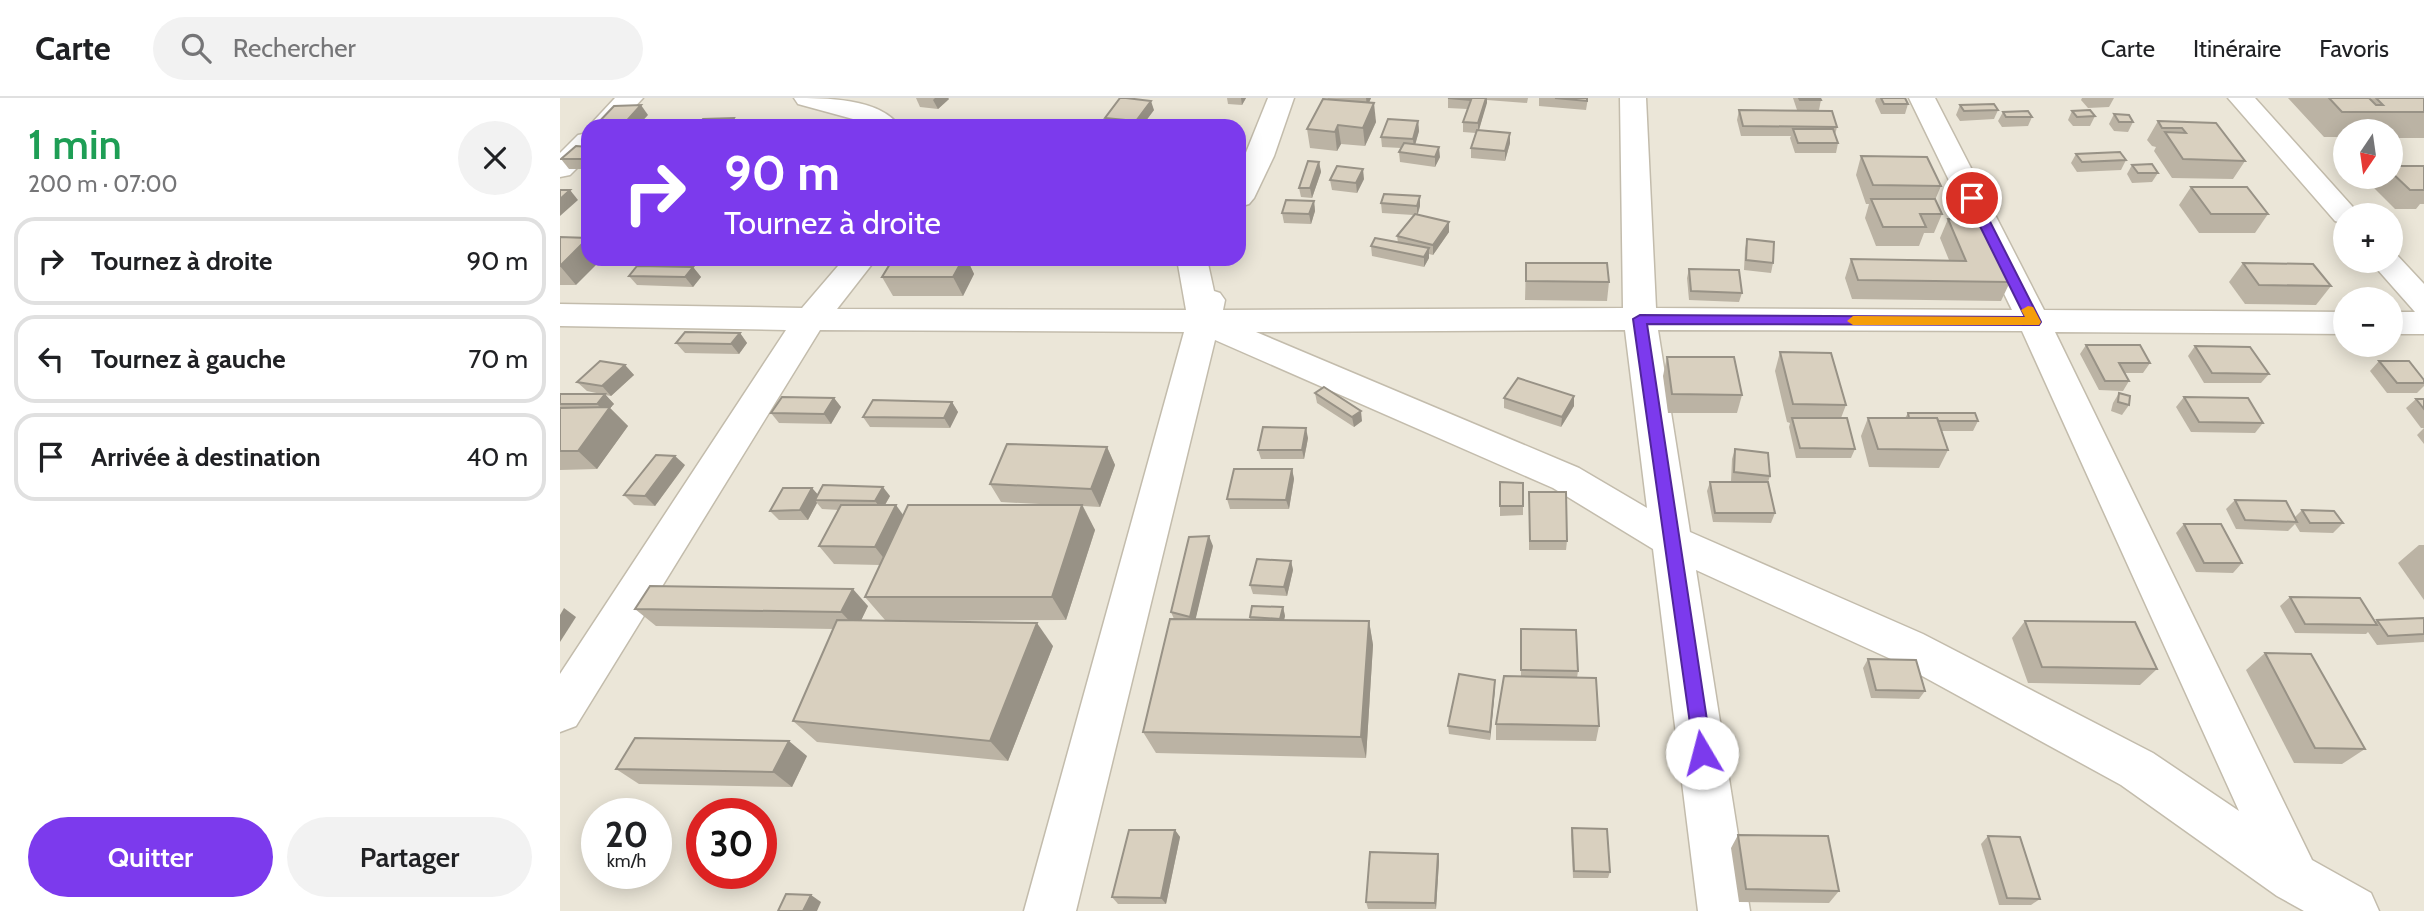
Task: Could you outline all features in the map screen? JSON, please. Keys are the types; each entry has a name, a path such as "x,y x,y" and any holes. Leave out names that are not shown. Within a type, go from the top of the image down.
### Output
{"street":[{"path":"609,119 630,98"},
{"path":"807,98 862,113 873,119"},
{"path":"1246,184 1260,156 1281,98"},
{"path":"1633,98 1640,319 1724,911"},
{"path":"1922,98 2034,322 2303,894"},
{"path":"2241,98 2334,203"},
{"path":"560,169 581,148"},
{"path":"560,712 810,321 855,266"},
{"path":"1193,266 1205,323"},
{"path":"1050,911 1205,323 1216,266"},
{"path":"2396,273 2424,304"},
{"path":"560,315 810,321 1205,323 1640,319 2333,323"},
{"path":"1205,323 1566,478 1673,542 1908,647 2137,769 2303,894 2353,911"},
{"path":"2403,323 2424,323"}],"shaded area":[{"path":"560,98 2424,98 2424,911 560,911"}],"building":[{"path":"1120,98 1151,101 1138,119 1105,118"},
{"path":"1448,98 1486,98 1478,123 1463,122 1471,100"},
{"path":"1555,98 1587,98 1587,101"},
{"path":"1799,98 1820,98 1821,100 1800,100"},
{"path":"1881,98 1905,98 1908,104 1884,104"},
{"path":"2329,98 2369,98 2376,105 2383,105 2376,98 2424,98 2424,112 2342,112"},
{"path":"1323,99 1374,103 1363,128 1338,125 1335,132 1307,129"},
{"path":"1994,104 1998,110 1964,111 1960,105"},
{"path":"641,105 628,119 602,119 614,106"},
{"path":"1739,110 1832,111 1837,127 1743,126"},
{"path":"2090,110 2095,116 2077,117 2072,111"},
{"path":"2028,111 2032,117 2006,117 2003,112"},
{"path":"2114,114 2129,115 2133,122 2119,122"},
{"path":"1388,119 1418,121 1413,139 1381,137"},
{"path":"2158,121 2216,123 2245,161 2183,159 2165,132 2186,133 2182,128 2162,128"},
{"path":"1793,129 1833,129 1838,143 1798,143"},
{"path":"1477,130 1510,133 1505,151 1471,148"},
{"path":"1404,143 1439,147 1435,157 1399,152"},
{"path":"576,146 581,146 581,159 561,159"},
{"path":"2120,152 2126,160 2082,162 2076,154"},
{"path":"1861,156 1927,157 1941,186 1873,185"},
{"path":"1308,161 1319,162 1310,188 1299,188"},
{"path":"2152,164 2158,173 2138,173 2132,165"},
{"path":"1337,166 1363,169 1356,183 1330,180"},
{"path":"2403,166 2424,166 2424,190 2410,190 2403,183"},
{"path":"2191,187 2247,187 2268,214 2211,214"},
{"path":"560,190 570,190 560,199"},
{"path":"1384,194 1420,196 1417,206 1381,203"},
{"path":"1871,199 1935,199 1942,214 1920,214 1926,227 1883,227"},
{"path":"1286,200 1314,201 1309,214 1282,213"},
{"path":"1415,214 1449,222 1433,245 1397,236"},
{"path":"1948,219 1980,220 2010,282 1858,280 1851,259 1966,261"},
{"path":"560,237 581,238 581,245 560,266"},
{"path":"1375,238 1429,248 1424,257 1371,246"},
{"path":"1747,239 1774,242 1773,263 1746,260"},
{"path":"1526,263 1607,263 1609,282 1526,281"},
{"path":"2243,263 2313,264 2331,286 2259,285"},
{"path":"637,266 693,267 685,277 629,276"},
{"path":"889,266 959,266 953,277 882,277"},
{"path":"1689,269 1739,270 1742,293 1691,291"},
{"path":"685,332 740,333 731,344 676,343"},
{"path":"2086,345 2140,345 2150,363 2119,363 2129,381 2105,381"},
{"path":"2195,346 2250,347 2269,374 2212,373"},
{"path":"1780,352 1831,353 1846,405 1793,404"},
{"path":"1667,357 1734,357 1742,395 1672,394"},
{"path":"600,361 625,365 602,386 577,382"},
{"path":"2379,361 2409,361 2424,383 2397,383"},
{"path":"1518,378 1574,396 1562,417 1504,398"},
{"path":"1324,387 1361,411 1352,417 1315,393"},
{"path":"2119,393 2130,396 2129,405 2118,402"},
{"path":"560,394 605,394 597,404 560,404"},
{"path":"782,397 834,398 824,414 771,413"},
{"path":"2184,397 2248,398 2263,423 2199,422"},
{"path":"2416,399 2424,399 2424,409"},
{"path":"873,400 952,402 944,418 863,417"},
{"path":"610,407 578,451 560,451 560,408"},
{"path":"1908,413 1975,413 1978,421 1909,418"},
{"path":"1792,418 1847,418 1855,449 1800,448"},
{"path":"1868,418 1937,418 1948,450 1878,449"},
{"path":"1263,427 1306,428 1302,450 1258,450"},
{"path":"1007,444 1107,447 1091,489 990,484"},
{"path":"1735,449 1768,453 1770,476 1734,472"},
{"path":"656,455 675,456 645,496 624,495"},
{"path":"1234,469 1292,469 1286,500 1227,499"},
{"path":"1500,482 1523,483 1523,506 1500,506"},
{"path":"1710,482 1768,482 1775,513 1715,513"},
{"path":"823,485 883,487 875,501 815,500"},
{"path":"783,488 812,488 800,510 770,511"},
{"path":"1529,492 1566,492 1567,541 1530,541"},
{"path":"2235,500 2286,501 2297,522 2245,520"},
{"path":"841,505 896,505 875,547 819,546"},
{"path":"908,505 1082,505 1052,597 865,597"},
{"path":"2302,510 2334,511 2343,523 2310,523"},
{"path":"2184,524 2221,524 2242,563 2204,563"},
{"path":"1209,536 1190,617 1171,612 1189,537"},
{"path":"1257,559 1291,561 1284,587 1250,585"},
{"path":"650,586 853,589 841,612 635,609"},
{"path":"2290,597 2360,598 2377,625 2305,624"},
{"path":"1252,606 1283,607 1280,619 1250,617"},
{"path":"2424,618 2424,634 2388,636 2377,620"},
{"path":"1170,619 1369,621 1361,737 1143,732"},
{"path":"837,620 1037,623 990,741 793,721"},
{"path":"2025,621 2135,622 2157,669 2042,667"},
{"path":"1521,629 1576,630 1578,671 1521,670"},
{"path":"2265,653 2311,654 2365,749 2315,748"},
{"path":"1868,659 1916,660 1925,691 1876,690"},
{"path":"1459,674 1495,680 1490,732 1448,726"},
{"path":"1504,676 1596,678 1599,726 1496,724"},
{"path":"635,738 789,741 773,772 616,769"},
{"path":"1572,828 1607,829 1610,872 1574,871"},
{"path":"1129,830 1175,830 1161,898 1112,897"},
{"path":"1738,835 1828,836 1839,891 1746,889"},
{"path":"1988,836 2020,837 2040,899 2007,898"},
{"path":"1370,852 1438,854 1435,903 1366,902"},
{"path":"786,894 811,895 803,911 778,911"}],"slow traffic":[{"path":"1853,321 2034,322 2028,310"}],"route":[{"path":"1702,753 1640,319 2034,322 1972,198"}]}
